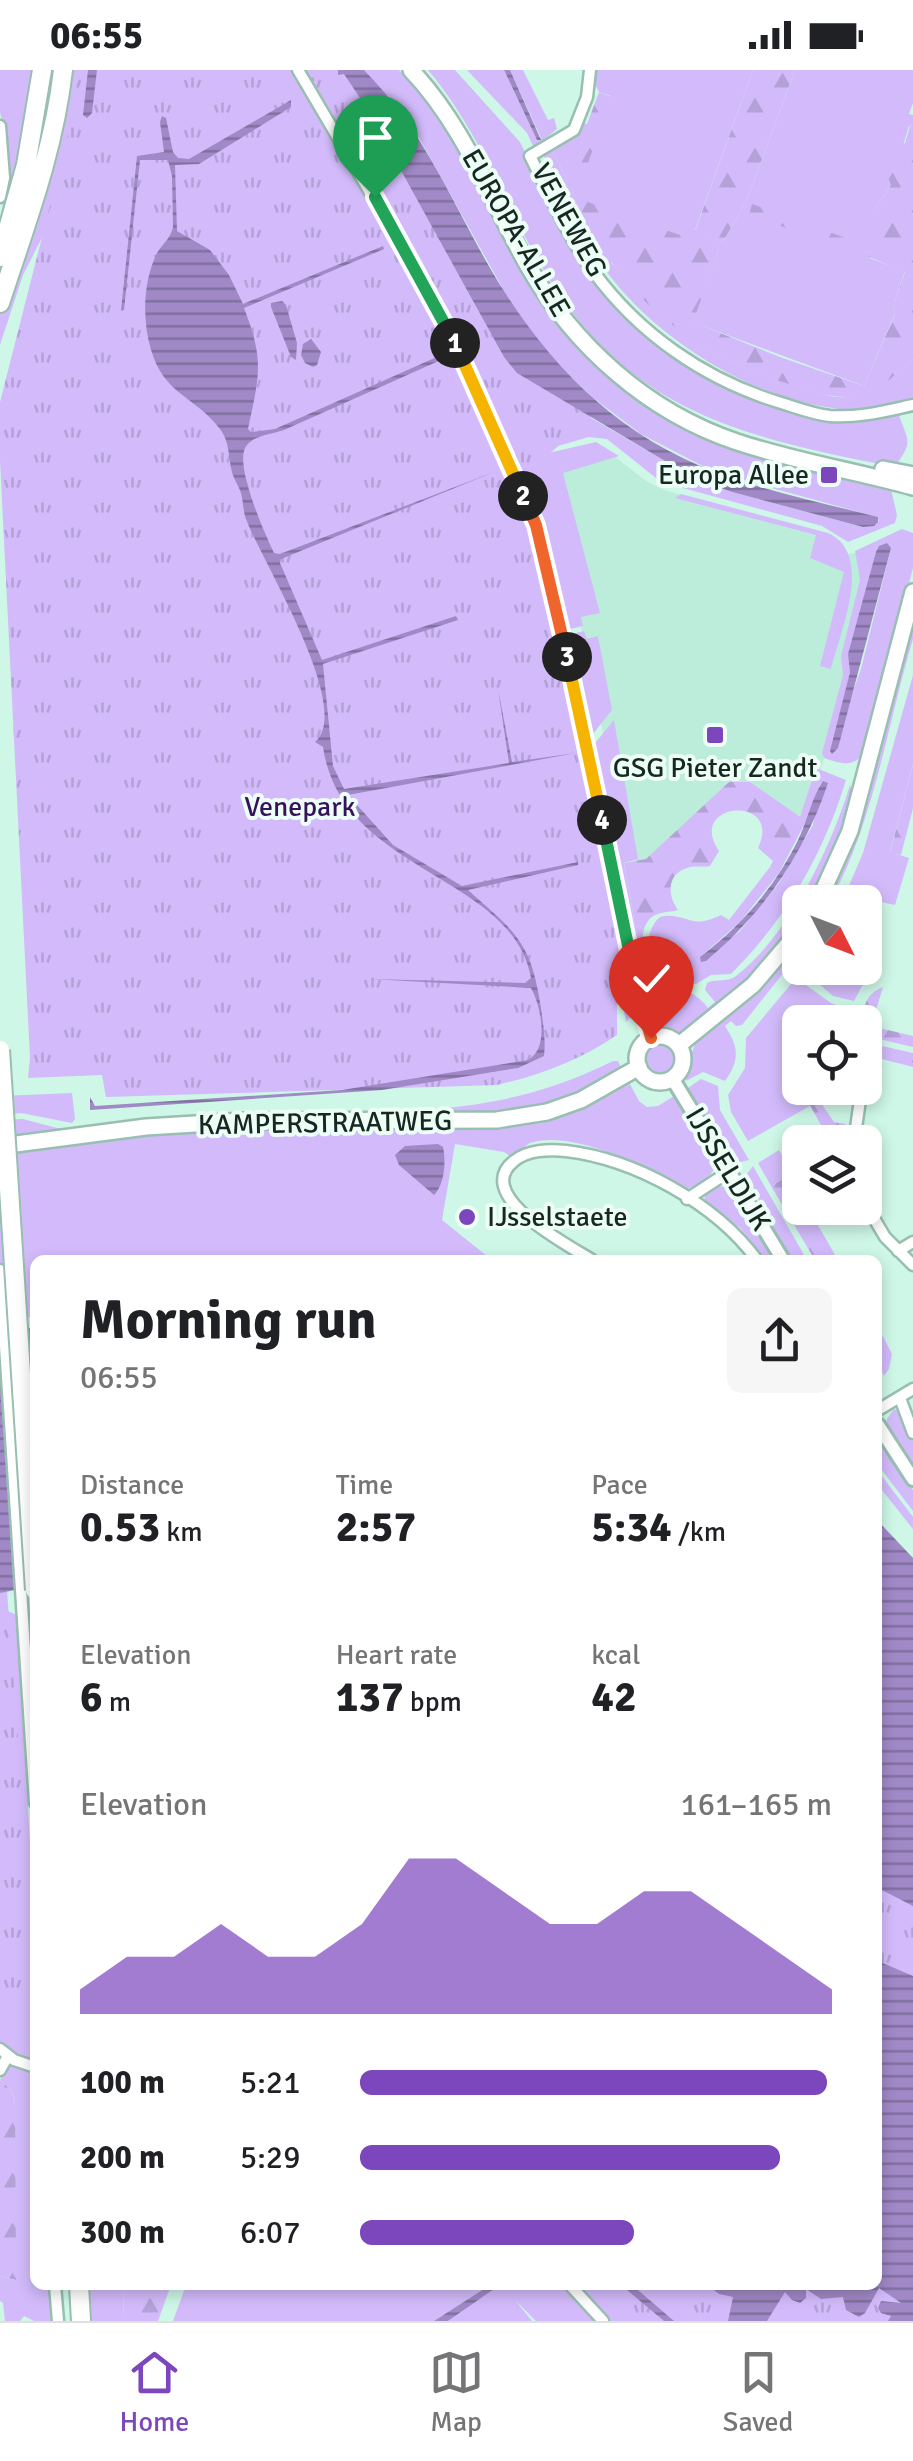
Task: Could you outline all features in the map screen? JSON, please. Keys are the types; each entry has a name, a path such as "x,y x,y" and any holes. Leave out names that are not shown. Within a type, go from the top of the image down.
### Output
{"main road":[{"path":"0,257 26,165 42,70"},
{"path":"0,304 36,194 59,104 63,70"},
{"name":"EUROPA-ALLEE","path":"411,70 440,104 468,148 542,289 581,339 613,370 662,407 722,437 913,486"},
{"name":"EUROPA-ALLEE","path":"420,70 447,101 553,294 584,334 617,366 680,411 737,436 913,475"},
{"path":"826,885 850,830 913,592"},
{"path":"678,1045 754,985 782,952"},
{"path":"667,1037 678,1045 682,1066 672,1078 654,1081 640,1068 638,1054 651,1038 667,1037"},
{"path":"0,1050 30,1513"},
{"name":"KAMPERSTRAATWEG","path":"0,1146 146,1127 243,1121 498,1120 547,1112 581,1100 640,1068"},
{"path":"79,2290 82,2321"}],"street":[{"path":"298,70 424,284 481,397 536,525 651,1038"},
{"name":"VENEWEG","path":"590,70 587,97 574,130 530,156 586,260 640,322 690,364 736,387 790,406 827,416 852,416 873,415 913,404"},
{"path":"0,126 4,178 0,198"},
{"name":"IJSSELDIJK","path":"672,1078 780,1255"},
{"path":"584,1255 536,1223 508,1198 502,1189 503,1174 512,1162 533,1152 581,1154 628,1168 687,1199 724,1226 752,1255"},
{"path":"687,1199 730,1171"},
{"path":"876,1225 913,1265"},
{"path":"898,1252 913,1242"},
{"path":"0,1270 30,1727"},
{"path":"882,1408 913,1389"},
{"path":"900,1398 913,1434"},
{"path":"882,1431 913,1479"},
{"path":"0,2070 4,2053 30,2064"},
{"path":"55,2290 58,2321"},
{"path":"575,2290 603,2321"}],"shaded area":[{"path":"88,70 97,70 92,113 87,118 83,115"},
{"path":"338,70 364,70 402,114 486,261 530,329 582,388 611,413 678,456 716,472 878,517 878,522 863,527 732,492 692,477 517,373 504,357 366,107 344,74 338,75"},
{"path":"504,70 510,70 541,140 537,140"},
{"path":"291,100 291,107 199,164 175,165 177,231 210,250 229,275 243,304 383,246 384,249 244,308 255,342 258,369 248,429 251,432 275,429 439,356 441,360 247,445 243,453 247,481 274,553 280,554 494,472 281,559 280,563 322,660 456,616 458,620 323,664 333,766 344,789 509,763 498,689 512,762 576,753 348,795 393,845 462,886 578,862 468,890 510,929 526,953 537,985 544,1056 518,1068 382,1090 90,1110 90,1097 95,1106 342,1090 528,1060 535,1054 541,1037 538,1005 531,988 370,979 525,983 531,978 518,943 493,916 392,848 361,822 336,789 323,747 315,742 324,724 323,698 314,666 245,516 226,439 210,418 164,377 151,350 145,314 147,288 152,264 173,227 168,160 140,160 121,311 137,156 164,152 162,116 166,118 173,152 178,158 189,159"},
{"path":"282,301 297,343 296,360 291,357 271,307 271,303"},
{"path":"311,339 321,352 313,367 301,355 303,344"},
{"path":"610,453 664,490 828,535 846,554 857,553 863,578 845,676 820,773 801,820 750,784 640,866 628,854 578,613 537,473"},
{"path":"887,543 891,548 838,748 832,754 850,672 848,654 876,552"},
{"path":"823,781 828,783 807,834 779,881 727,943 701,962 700,957 744,918 780,872"},
{"path":"405,1146 443,1147 444,1165 434,1195 399,1165 395,1155"},
{"path":"0,1328 30,1328 30,1587 0,1593"},
{"path":"882,1525 913,1558 913,1906 882,1890"},
{"path":"882,1963 913,1976 913,2321 888,2321 891,2316 878,2308 881,2301 901,2303 882,2290"},
{"path":"482,2290 493,2290 448,2321 434,2321"},
{"path":"627,2290 638,2290 674,2321 664,2321"},
{"path":"714,2290 806,2290 806,2298 800,2303 785,2292 767,2321 728,2321 733,2297"},
{"path":"808,2290 878,2290 859,2317 846,2310 843,2297 821,2299"}],"green space":[{"path":"0,70 36,70 27,131 0,233 8,150 0,112"},
{"path":"70,70 88,70 56,210 23,275 0,345 0,312 35,215"},
{"name":"Venepark","path":"79,70 353,70 463,254 596,412 508,486 538,572 626,983 617,1001 617,1035 589,1052 545,1071 497,1085 106,1097 102,1075 28,1078 0,402 67,139"},
{"path":"364,70 399,70 427,100 535,285 598,363 774,462 890,485 897,515 895,523 848,542 822,526 661,482 607,439 589,437 551,448 534,385 693,477 732,492 863,527 879,521 877,517 714,472 641,434 592,397 547,354 518,316 413,127"},
{"path":"428,70 455,70 520,142 606,295 658,346 747,397 824,421 862,422 898,413 907,442 895,467 781,442 730,426 683,406 640,379 601,345 565,302 531,248 472,134"},
{"path":"467,70 504,70 537,140 541,138 510,70 523,70 548,120 554,118 557,129 534,148 527,133"},
{"path":"596,70 753,70 695,230 723,242 748,197 795,70 913,70 909,114 913,115 913,125 909,126 891,185 876,207 869,258 905,271 893,306 895,313 864,386 692,322 719,249 611,262 672,323 738,364 814,392 841,397 874,388 913,359 913,399 881,409 839,409 800,402 763,389 691,350 630,299 588,244 544,156 552,150 574,194 611,96 599,92"},
{"path":"753,70 795,70 748,197 723,242 695,231"},
{"path":"599,92 612,97 574,194 552,150 566,142 580,122 587,124"},
{"path":"913,125 913,359 884,384 858,396 826,395 760,374 680,331 635,291 589,227 582,211 582,200 719,249 693,322 864,386 895,314 893,306 905,272 869,257 870,251 862,246 876,207 891,185 887,174 898,146 905,143"},
{"path":"752,204 854,241 850,250 749,215"},
{"path":"470,386 537,542 633,984 629,996 632,1016 626,1022 595,861"},
{"path":"596,442 619,456 563,473 600,613 581,617 583,626 566,630 543,526 509,451 544,454"},
{"path":"681,494 828,533 842,543 850,558 852,576 831,669 820,666 844,572 810,558 816,535 675,498"},
{"path":"902,529 913,533 913,568 865,752 856,761 846,763 824,758 822,753 843,675 841,656 860,580 855,551","holes":["891,548 861,669 831,753 850,672"]},
{"path":"913,615 913,639 869,807 838,885 829,885"},
{"path":"584,631 587,639 598,636 612,710 589,739 567,635"},
{"path":"913,675 913,764 890,852 909,858 895,905 882,902 882,885 849,885 863,853"},
{"path":"614,720 638,859 624,863 635,925 644,929 639,958 635,960 591,748"},
{"path":"913,764 913,808 901,855 890,853"},
{"path":"816,768 846,780 826,834 800,884 782,885 782,912 731,974 711,975 696,984 679,980 643,984 646,946 658,919 672,916 703,921 721,915 729,920 770,867 779,873 740,922 700,957 739,932 779,883 813,825 821,782 806,821 800,817"},
{"path":"729,782 750,782 806,821 779,873 770,867 773,861 758,848 762,831 758,819 736,810 723,814 714,822 712,834 719,851 710,866 687,868 672,880 672,898 678,910 654,916 644,929 635,925 624,863 646,859"},
{"path":"850,785 850,812 839,844 819,885 808,885"},
{"path":"782,926 782,946 711,1013 676,1033 654,1027 643,995 687,991 708,1008 715,1002 705,990 707,983 736,976"},
{"path":"782,961 782,975 742,1025 731,1021 725,1026 736,1054 725,1081 703,1072 686,1081 685,1072 695,1044 760,986"},
{"path":"790,985 806,985 836,1005 782,1005 782,1105 810,1106 748,1141 731,1112 728,1095 745,1068 746,1038"},
{"path":"820,985 863,985 854,1001 833,996"},
{"path":"883,987 878,1005 866,1005 872,994"},
{"path":"882,1029 913,1036 913,1047 882,1040"},
{"path":"660,1044 671,1048 675,1059 671,1070 660,1074 649,1070 645,1059 649,1048"},
{"path":"882,1046 913,1053 913,1067 882,1059"},
{"path":"618,1061 622,1070 546,1103 498,1111 415,1114 415,1110 467,1106 517,1096 565,1082"},
{"path":"701,1079 718,1086 720,1110 749,1160 736,1163 728,1158 688,1088"},
{"path":"630,1084 647,1107 658,1106 674,1096 713,1155 715,1168 705,1182 684,1190 669,1183 670,1178 639,1164 581,1144 545,1140 530,1143 512,1157 504,1152 455,1144 442,1220 486,1255 30,1255 30,1317 0,1318 0,1154 211,1129 504,1127 584,1104"},
{"path":"72,1093 72,1123 21,1113 0,1115 0,1096"},
{"path":"810,1105 822,1105 834,1122 846,1124 846,1125 821,1125"},
{"path":"23,1119 76,1131 0,1142 0,1120"},
{"path":"779,1150 782,1180 771,1186 758,1163"},
{"path":"753,1166 782,1216 782,1225 787,1225 804,1255 786,1255 746,1175"},
{"path":"782,1180 782,1204 771,1186"},
{"path":"720,1186 733,1189 748,1224 772,1255 762,1255 740,1228 704,1203 705,1194"},
{"path":"794,1225 818,1225 835,1255 812,1255"},
{"path":"882,1335 892,1354 884,1376 882,1372"},
{"path":"894,1409 900,1412 913,1441 913,1468 886,1426"},
{"path":"882,1443 913,1490 913,1511 882,1470"},
{"path":"882,1476 913,1517 913,1529 882,1490"},
{"path":"7,1591 30,1898 30,2018 0,1989 0,1593"},
{"path":"0,1608 15,1614 17,1622 30,1842 30,1983 0,1959"},
{"path":"882,1824 913,1838 913,2321 645,2321 610,2290 882,2290"},
{"path":"0,1964 30,1989 30,2062 0,2046"},
{"path":"13,2063 30,2068 30,2290 50,2290 52,2321 34,2321 24,2316 20,2321 5,2321 0,2301 0,2276 15,2280 15,2103 11,2090 0,2080"},
{"path":"0,2080 11,2090 15,2103 16,2280 0,2276"},
{"path":"87,2290 123,2290 124,2321 89,2321"},
{"path":"123,2290 169,2290 158,2321 124,2321"},
{"path":"184,2290 482,2290 434,2321 173,2321"},
{"path":"493,2290 570,2290 598,2321 536,2321 515,2300 532,2321 448,2321"},
{"path":"580,2290 627,2290 664,2321 610,2321"}],"place":[{"name":"Europa Allee","path":"829,475"},
{"name":"GSG Pieter Zandt","path":"715,735"},
{"name":"IJsselstaete","path":"467,1217"}],"route":[{"path":"375,197 456,345 536,525 651,1038"}]}
